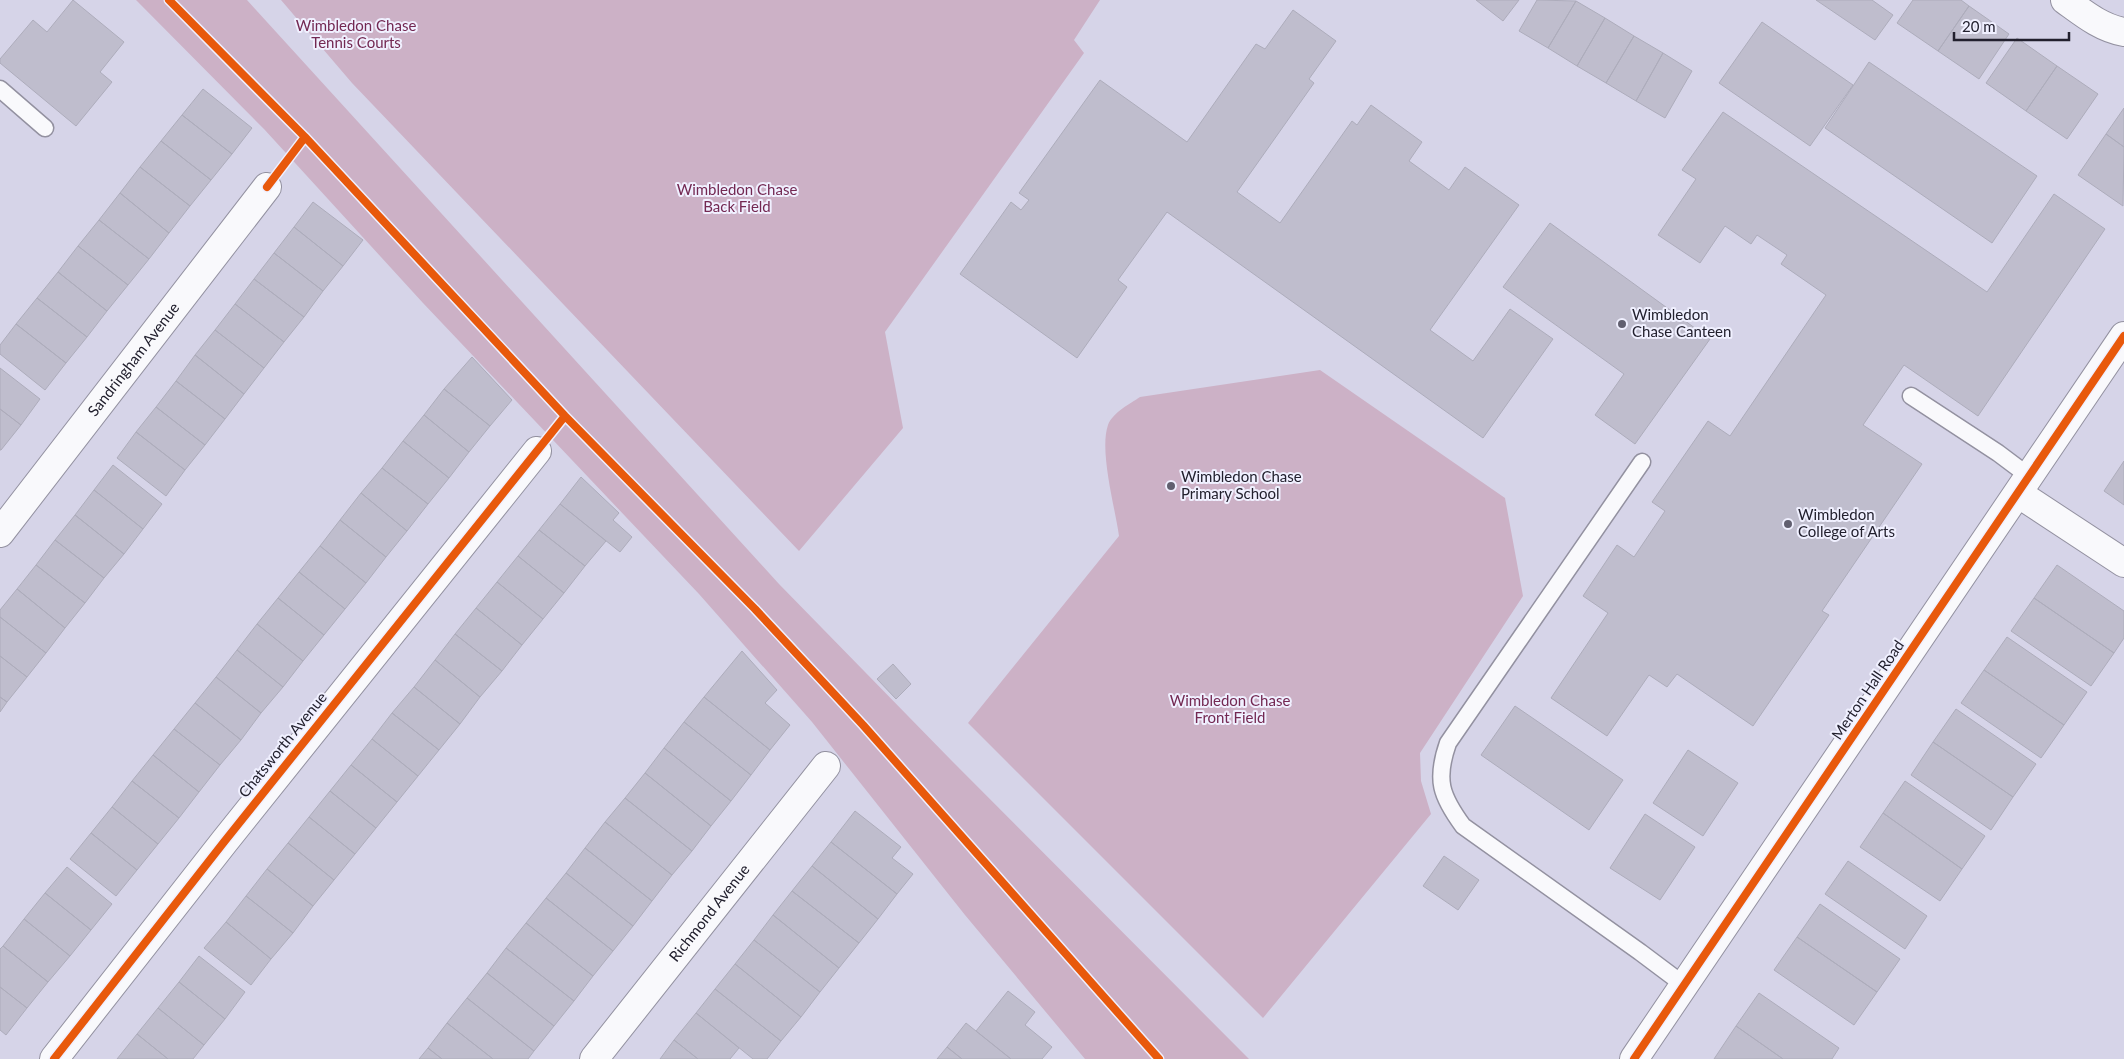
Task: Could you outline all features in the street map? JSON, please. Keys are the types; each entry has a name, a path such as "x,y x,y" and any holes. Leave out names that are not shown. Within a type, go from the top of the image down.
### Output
{"street":[{"path":"2065,0 2092,19 2115,30 2124,32"},
{"name":"Sandringham Avenue","path":"0,534 267,187"},
{"name":"Merton Hall Road","path":"1634,1059 2025,485 2124,336"},
{"name":"Chatsworth Avenue","path":"54,1059 224,842 537,451"},
{"path":"2025,485 2124,563"},
{"name":"Richmond Avenue","path":"594,1059 826,766"}],"lane":[{"path":"0,89 46,128"},
{"path":"1911,396 1998,453 2025,485"},
{"path":"1642,462 1448,743 1441,762 1440,784 1447,804 1462,826 1640,952 1684,986"}],"green space":[{"path":"136,0 247,0 779,584 951,760 1249,1059 1085,1059 965,915 812,722 699,594 423,303 264,129"},
{"name":"Wimbledon Chase Back Field","path":"281,0 1100,0 1074,40 1084,53 885,332 903,428 799,551 352,83"},
{"name":"Wimbledon Chase Front Field","path":"1320,370 1505,498 1523,596 1420,753 1421,781 1431,814 1263,1018 968,723 1119,536 1106,464 1106,436 1110,420 1140,397"}],"building":[{"path":"73,0 124,42 100,72 112,82 76,126 0,63 0,59 33,20 47,32"},
{"path":"1476,0 1519,0 1503,21"},
{"path":"1537,0 1576,1 1548,48 1519,31"},
{"path":"1816,0 1872,0 1893,15 1875,40"},
{"path":"1913,0 1961,0 1969,6 1938,51 1897,23"},
{"path":"1576,1 1605,18 1577,66 1548,48"},
{"path":"1969,6 2009,34 1979,79 1938,51"},
{"path":"1293,10 1336,41 1309,79 1314,83 1237,192 1280,223 1352,121 1357,125 1371,105 1422,142 1409,161 1449,190 1465,167 1519,205 1430,330 1473,361 1510,309 1553,339 1483,438 1167,212 1118,280 1127,287 1077,358 960,274 1011,202 1021,210 1029,200 1019,193 1100,80 1187,142 1256,44 1265,49"},
{"path":"1605,18 1634,36 1606,83 1577,66"},
{"path":"1762,22 1853,85 1810,146 1719,83"},
{"path":"1634,36 1663,53 1636,101 1606,83"},
{"path":"2017,38 2057,66 2026,111 1986,83"},
{"path":"1663,53 1692,71 1665,118 1636,101"},
{"path":"1869,62 2037,176 1992,243 1825,128"},
{"path":"2057,66 2098,94 2067,139 2026,111"},
{"path":"203,89 252,128 232,154 182,115"},
{"path":"2124,108 2124,147 2106,134"},
{"path":"1723,112 1987,292 2054,194 2105,229 1978,416 1904,365 1863,425 1922,464 1822,611 1829,615 1753,726 1677,674 1667,687 1649,675 1607,736 1551,698 1608,613 1583,596 1617,545 1634,557 1665,511 1652,502 1708,421 1730,436 1826,295 1781,264 1787,255 1757,235 1751,244 1725,226 1700,263 1658,235 1696,179 1682,170"},
{"path":"182,115 232,154 211,180 161,141"},
{"path":"2106,134 2124,147 2123,206 2078,175"},
{"path":"161,141 211,180 190,206 140,167"},
{"path":"140,167 190,206 169,233 120,193"},
{"path":"120,193 169,233 149,259 99,220"},
{"path":"313,202 363,240 343,266 294,227"},
{"path":"99,220 149,259 128,285 78,246"},
{"name":"Wimbledon Chase Canteen","path":"1550,223 1710,339 1635,444 1595,415 1624,374 1503,287"},
{"path":"294,227 343,266 323,291 274,253"},
{"path":"78,246 128,285 107,311 58,272"},
{"path":"274,253 323,291 304,317 254,279"},
{"path":"58,272 107,311 87,337 37,298"},
{"path":"254,279 304,317 284,342 235,304"},
{"path":"37,298 87,337 66,363 16,324"},
{"path":"235,304 284,342 264,368 215,330"},
{"path":"16,324 66,363 45,390 0,354 0,345"},
{"path":"215,330 264,368 244,394 195,355"},
{"path":"195,355 244,394 225,419 176,381"},
{"path":"472,357 512,400 490,426 444,389"},
{"path":"0,368 40,399 21,425 0,409"},
{"path":"176,381 225,419 205,445 156,407"},
{"path":"444,389 490,426 469,452 424,415"},
{"path":"156,407 205,445 185,470 136,432"},
{"path":"0,409 21,425 1,450 0,450"},
{"path":"424,415 469,452 449,478 403,441"},
{"path":"136,432 185,470 166,496 117,458"},
{"path":"403,441 449,478 428,504 382,468"},
{"path":"2124,461 2124,505 2104,491"},
{"path":"113,465 162,504 143,529 94,490"},
{"path":"382,468 428,504 407,531 361,493"},
{"path":"581,477 619,513 613,520 632,537 620,552 560,504"},
{"path":"94,490 143,529 124,554 75,515"},
{"path":"361,493 407,531 386,557 340,520"},
{"path":"560,504 606,541 585,566 539,530"},
{"path":"75,515 124,554 104,578 55,540"},
{"path":"340,520 386,557 366,583 320,546"},
{"path":"539,530 585,566 564,593 518,556"},
{"path":"55,540 104,578 85,603 36,565"},
{"path":"320,546 366,583 345,609 299,572"},
{"path":"518,556 564,593 543,619 497,582"},
{"path":"36,565 85,603 65,628 17,589"},
{"path":"2057,565 2124,611 2124,638 2114,653 2034,598"},
{"path":"299,572 345,609 324,635 278,598"},
{"path":"497,582 543,619 522,645 476,608"},
{"path":"17,589 65,628 46,653 0,617 0,610"},
{"path":"278,598 324,635 303,661 257,624"},
{"path":"2034,598 2114,653 2091,686 2011,631"},
{"path":"476,608 522,645 502,671 455,634"},
{"path":"0,617 46,653 27,677 0,656"},
{"path":"257,624 303,661 283,687 237,650"},
{"path":"455,634 502,671 480,697 435,660"},
{"path":"2007,637 2087,692 2064,725 1984,670"},
{"path":"237,650 283,687 261,713 216,677"},
{"path":"742,651 777,690 765,703 790,725 770,750 704,697"},
{"path":"0,656 27,677 7,702 0,697"},
{"path":"435,660 480,697 460,724 414,687"},
{"path":"893,664 911,684 896,699 877,679"},
{"path":"1984,670 2064,725 2041,758 1961,703"},
{"path":"216,677 261,713 241,740 195,703"},
{"path":"414,687 460,724 439,750 392,713"},
{"path":"0,697 7,702 0,712"},
{"path":"704,697 770,750 751,775 684,722"},
{"path":"195,703 241,740 220,765 174,729"},
{"path":"1515,706 1623,780 1589,830 1481,755"},
{"path":"1956,709 2036,764 2013,797 1933,742"},
{"path":"392,713 439,750 418,776 372,739"},
{"path":"684,722 751,775 731,801 664,748"},
{"path":"174,729 220,765 199,792 153,755"},
{"path":"372,739 418,776 397,802 351,765"},
{"path":"1933,742 2013,797 1991,830 1911,775"},
{"path":"664,748 731,801 711,826 645,773"},
{"path":"1688,750 1738,783 1703,836 1653,803"},
{"path":"153,755 199,792 179,818 132,781"},
{"path":"351,765 397,802 376,828 330,791"},
{"path":"645,773 711,826 692,851 625,798"},
{"path":"132,781 179,818 158,844 112,807"},
{"path":"1905,781 1985,836 1962,869 1883,813"},
{"path":"330,791 376,828 355,854 309,817"},
{"path":"625,798 692,851 672,875 605,822"},
{"path":"112,807 158,844 137,870 91,833"},
{"path":"855,811 901,847 892,858 913,874 897,894 831,842"},
{"path":"1883,813 1962,869 1940,901 1860,847"},
{"path":"1645,814 1695,847 1660,900 1610,868"},
{"path":"309,817 355,854 334,880 288,843"},
{"path":"605,822 672,875 652,901 585,848"},
{"path":"91,833 137,870 116,896 70,859"},
{"path":"831,842 897,894 878,919 812,866"},
{"path":"288,843 334,880 313,906 267,869"},
{"path":"585,848 652,901 633,926 566,873"},
{"path":"1444,856 1479,880 1458,910 1423,886"},
{"path":"1848,861 1927,916 1905,949 1825,894"},
{"path":"812,866 878,919 859,943 792,891"},
{"path":"67,867 112,904 91,930 45,893"},
{"path":"267,869 313,906 293,933 246,896"},
{"path":"566,873 633,926 613,951 546,898"},
{"path":"792,891 859,943 839,968 773,915"},
{"path":"45,893 91,930 70,956 24,919"},
{"path":"246,896 293,933 271,959 226,922"},
{"path":"546,898 613,951 593,976 526,923"},
{"path":"1820,904 1900,959 1877,992 1797,937"},
{"path":"773,915 839,968 820,992 754,940"},
{"path":"24,919 70,956 48,982 3,946"},
{"path":"226,922 271,959 251,985 204,948"},
{"path":"526,923 593,976 574,1001 506,948"},
{"path":"1797,937 1877,992 1854,1025 1774,970"},
{"path":"754,940 820,992 801,1017 735,964"},
{"path":"3,946 48,982 27,1008 0,987 0,949"},
{"path":"506,948 574,1001 554,1026 487,973"},
{"path":"199,956 245,992 225,1019 179,982"},
{"path":"735,964 801,1017 781,1041 715,989"},
{"path":"487,973 554,1026 534,1051 467,998"},
{"path":"179,982 225,1019 204,1045 158,1008"},
{"path":"0,987 27,1008 6,1035 0,1030"},
{"path":"715,989 781,1041 767,1059 753,1059 696,1013"},
{"path":"1008,991 1035,1012 1025,1025 1052,1047 1042,1059 1011,1059 976,1031"},
{"path":"1759,993 1839,1048 1832,1059 1783,1059 1736,1026"},
{"path":"467,998 534,1051 528,1059 493,1059 447,1023"},
{"path":"158,1008 204,1045 193,1059 168,1059 137,1034"},
{"path":"696,1013 739,1048 730,1059 698,1059 674,1040"},
{"path":"447,1023 493,1059 442,1059 428,1048"},
{"path":"966,1023 1011,1059 962,1059 947,1047"},
{"path":"1736,1026 1783,1059 1714,1059"},
{"path":"137,1034 168,1059 117,1059"},
{"path":"674,1040 698,1059 660,1059"},
{"path":"947,1047 962,1059 937,1059"},
{"path":"428,1048 442,1059 419,1059"}],"cycle path":[{"path":"169,0 305,137 565,416 755,609 863,725 1159,1059"},
{"path":"267,187 305,137"},
{"path":"1634,1059 2124,336"},
{"path":"54,1059 224,842 565,416"}],"place":[{"name":"Wimbledon Chase Canteen","path":"1622,324"},
{"name":"Wimbledon Chase Primary School","path":"1171,486"},
{"name":"Wimbledon College of Arts","path":"1788,524"}],"park label":[{"name":"Wimbledon Chase Tennis Courts","path":"356,34"}]}
